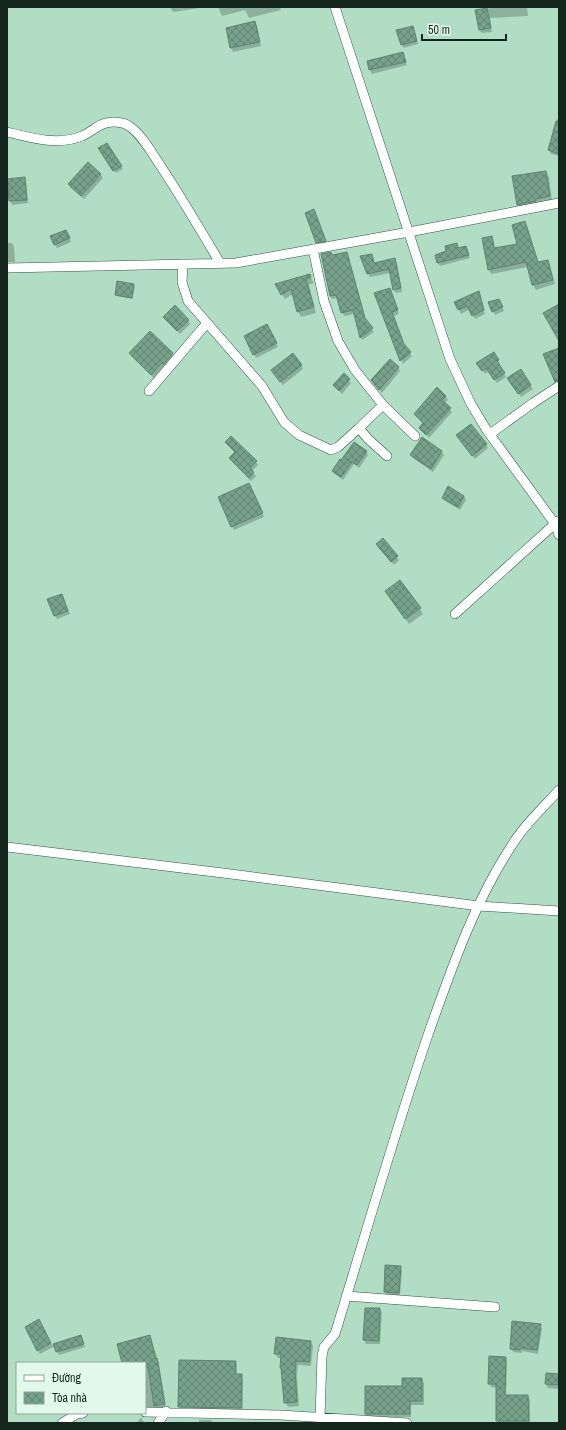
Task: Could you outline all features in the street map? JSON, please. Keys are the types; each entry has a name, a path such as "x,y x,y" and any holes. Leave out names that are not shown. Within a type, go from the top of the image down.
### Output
{"street":[{"path":"335,7 450,359 471,404 490,434 557,522 559,535"},
{"path":"7,132 29,138 55,141 83,136 105,123 117,122 128,126 141,138 179,193 220,263"},
{"path":"7,268 236,263 559,203"},
{"path":"313,249 324,301 338,341 355,370 382,405 415,436"},
{"path":"183,264 182,282 188,301 262,386 284,422 299,435 331,450 338,447 382,405"},
{"path":"149,391 207,324"},
{"path":"490,434 559,386"},
{"path":"358,428 387,456"},
{"path":"455,614 557,522"},
{"path":"320,1418 321,1368 324,1347 335,1334 421,1055 453,963 495,872 514,841 559,790"},
{"path":"7,847 479,906 559,911"},
{"path":"346,1296 495,1308"},
{"path":"158,1423 166,1411"},
{"path":"146,1412 166,1411 407,1423"},
{"path":"62,1423 77,1414"}],"building":[{"path":"487,8 491,28 479,30 475,10"},
{"path":"255,21 260,42 230,48 226,28"},
{"path":"413,26 417,41 401,45 396,30"},
{"path":"403,52 406,62 369,70 367,61"},
{"path":"556,121 559,121 559,154 548,150"},
{"path":"107,143 122,166 113,171 98,148"},
{"path":"88,162 101,174 81,196 68,184"},
{"path":"546,171 550,196 517,205 512,176"},
{"path":"25,177 27,200 9,201 7,179"},
{"path":"314,209 326,241 316,243 305,213"},
{"path":"525,221 538,262 548,260 553,280 532,285 526,262 488,270 482,238 492,236 494,248 517,244 512,225"},
{"path":"66,230 70,238 54,245 50,236"},
{"path":"457,243 458,248 466,246 469,255 437,263 435,255 446,251 445,246"},
{"path":"331,252 332,255 347,252 365,318 373,328 360,338 353,310 341,313 336,295 330,296 321,254"},
{"path":"372,254 374,263 395,258 401,288 393,290 389,269 367,274 360,256"},
{"path":"310,274 311,277 306,280 314,307 297,312 291,289 281,295 275,284"},
{"path":"117,281 134,284 132,298 115,295"},
{"path":"390,288 398,310 392,312 404,344 411,352 400,361 374,293"},
{"path":"479,291 484,310 472,316 467,306 458,310 454,302"},
{"path":"499,299 503,307 492,312 488,302"},
{"path":"559,304 559,341 543,313"},
{"path":"175,305 189,320 177,331 163,317"},
{"path":"267,324 277,343 253,355 244,336"},
{"path":"150,331 173,353 164,364 162,363 151,375 129,353"},
{"path":"559,348 559,380 555,382 543,354"},
{"path":"494,352 499,360 497,361 505,373 494,380 486,368 482,371 476,363"},
{"path":"293,353 302,365 280,382 271,370"},
{"path":"390,359 399,367 379,390 371,380"},
{"path":"521,369 531,385 518,394 507,378"},
{"path":"344,373 350,379 339,391 333,385"},
{"path":"437,387 446,396 442,400 451,408 426,435 419,428 423,423 414,414"},
{"path":"471,424 487,444 472,456 456,435"},
{"path":"231,436 257,461 250,468 254,472 249,478 229,458 235,452 225,442"},
{"path":"422,437 442,451 431,469 410,455"},
{"path":"354,442 367,451 357,465 352,462 341,477 332,471"},
{"path":"249,483 263,513 231,527 218,497"},
{"path":"448,486 464,496 458,507 442,498"},
{"path":"383,538 398,556 391,562 376,544"},
{"path":"400,580 421,608 405,619 385,591"},
{"path":"62,594 68,611 54,616 47,599"},
{"path":"385,1265 401,1266 399,1293 384,1292"},
{"path":"365,1308 380,1308 379,1341 363,1340"},
{"path":"39,1319 51,1343 37,1351 25,1327"},
{"path":"512,1321 541,1324 537,1350 520,1348 520,1350 510,1349"},
{"path":"81,1335 84,1344 56,1352 53,1344"},
{"path":"150,1335 156,1359 157,1358 165,1404 154,1406 146,1362 122,1362 117,1344"},
{"path":"276,1337 311,1341 309,1362 296,1361 295,1371 297,1402 284,1403 280,1368 281,1354 274,1354"},
{"path":"489,1356 506,1357 505,1395 528,1395 529,1421 496,1421 496,1384 488,1384"},
{"path":"179,1360 236,1361 235,1374 242,1374 241,1408 178,1407"},
{"path":"546,1373 559,1374 559,1385 545,1384"},
{"path":"402,1378 422,1378 422,1401 410,1401 410,1414 365,1414 365,1386 402,1386"}]}
